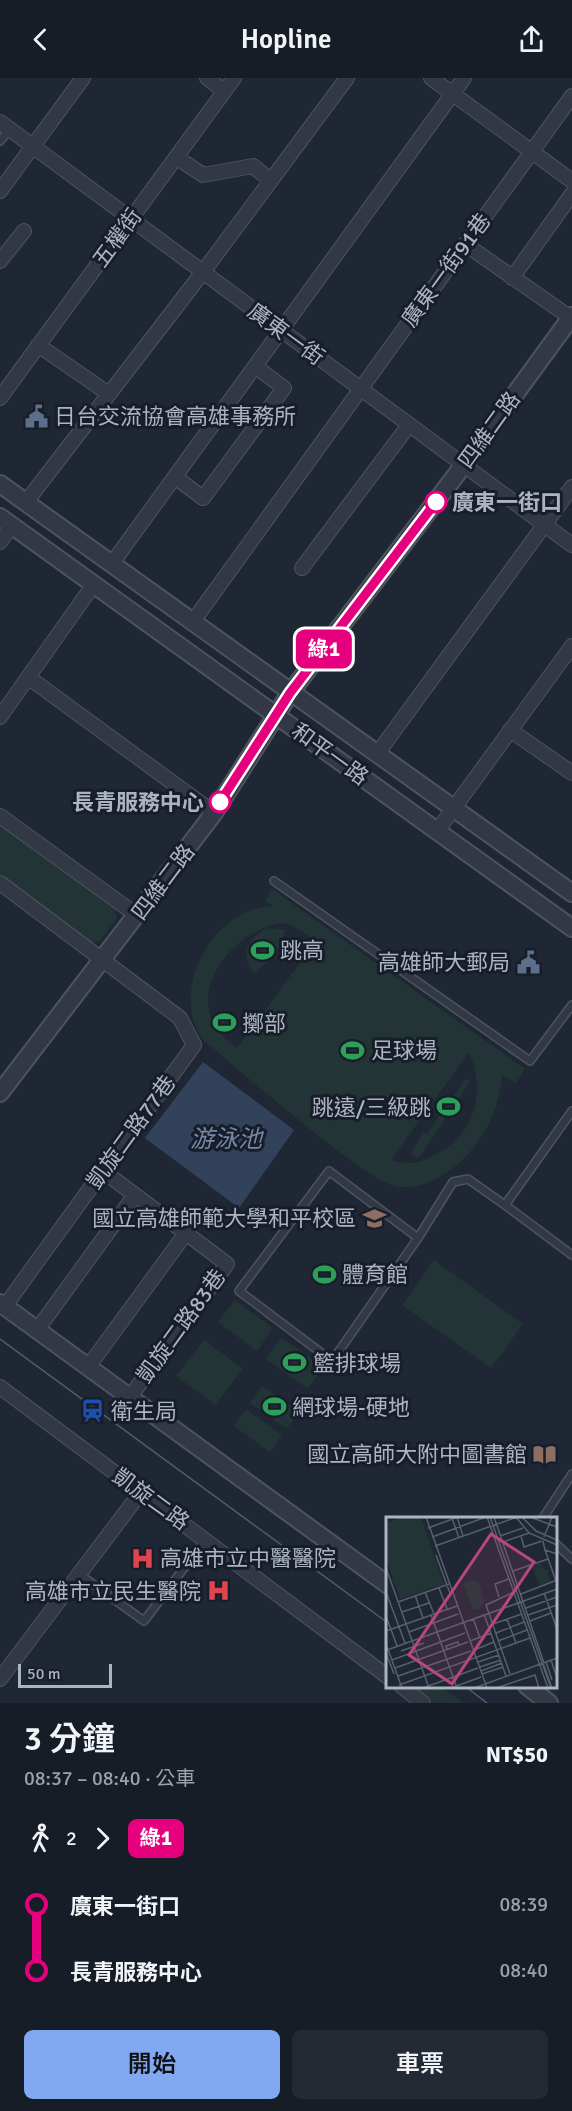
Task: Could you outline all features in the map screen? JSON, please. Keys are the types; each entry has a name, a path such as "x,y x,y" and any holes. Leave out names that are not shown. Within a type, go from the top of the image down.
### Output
{"street":[{"path":"0,191 83,78"},
{"path":"207,78 224,91"},
{"name":"五權街","path":"0,398 234,78"},
{"path":"26,502 203,272 347,78"},
{"path":"431,78 572,181"},
{"path":"113,562 464,78"},
{"name":"廣東一街91巷","path":"194,620 572,96"},
{"name":"廣東一街","path":"5,125 572,545"},
{"path":"176,157 203,175 253,166 271,181"},
{"path":"512,278 572,194"},
{"path":"0,261 24,231"},
{"path":"465,244 572,317"},
{"name":"四維二路","path":"0,1092 138,916 214,813 290,693 572,317"},
{"path":"38,345 109,394"},
{"path":"175,477 203,498 284,388 255,366"},
{"path":"302,568 409,425"},
{"name":"和平一路","path":"0,484 113,562 290,693 572,893"},
{"path":"377,754 572,487"},
{"path":"0,542 6,521"},
{"name":"和平一路","path":"6,521 572,928"},
{"path":"0,717 94,584"},
{"path":"437,831 572,646"},
{"path":"28,676 214,813"},
{"path":"510,730 572,773"},
{"path":"0,816 138,916"},
{"path":"0,883 103,961"},
{"name":"凱旋二路77巷","path":"2,1304 103,1171 194,1045 180,1018 103,961"},
{"name":"凱旋二路83巷","path":"103,1171 227,1264 129,1397"},
{"path":"37,1329 135,1195"},
{"path":"88,1367 186,1233"},
{"path":"2,1304 386,1584"},
{"name":"凱旋二路","path":"0,1387 386,1676"},
{"path":"0,1679 141,1492"},
{"path":"402,1688 416,1701"},
{"path":"530,1688 549,1703"}],"lane":[{"path":"0,141 5,125"},
{"path":"274,882 530,1061 572,1005"},
{"path":"505,1205 572,1112"},
{"path":"418,1238 329,1171 239,1292 332,1361 418,1238 453,1182 468,1179 572,1255"},
{"path":"544,1517 572,1474"},
{"path":"79,1574 144,1621 205,1539"},
{"path":"557,1546 572,1559"}],"shaded area":[{"path":"0,822 114,907 117,918 101,940 91,943 0,875"},
{"name":"足球場","path":"272,889 525,1069 516,1083 502,1075 498,1100 484,1133 469,1153 446,1173 416,1186 399,1187 383,1181 332,1146 203,1040 193,1020 191,999 194,976 202,955 215,936 232,920 251,910 273,906 265,901","holes":["284,923 316,941 237,1048 222,1035 213,1022 208,1001 210,985 217,969 239,943 269,926","469,1052 477,1081 477,1096 474,1111 460,1136 449,1147 424,1160 414,1163 391,1160"]},
{"name":"跳高","path":"267,928 286,930 276,954 254,974 247,960 248,948 255,937"},
{"name":"擲部","path":"216,1014 236,1017 229,1030 217,1026 213,1020"},
{"name":"跳遠/三級跳","path":"466,1078 470,1082 418,1159 410,1154 423,1133 427,1134"},
{"path":"434,1260 523,1324 491,1368 402,1305"},
{"name":"籃排球場","path":"235,1300 273,1328 257,1351 218,1322"},
{"name":"籃排球場","path":"281,1337 324,1367 308,1389 266,1359"},
{"path":"204,1340 243,1369 215,1405 176,1376"},
{"name":"網球場-硬地","path":"262,1386 299,1411 287,1429 250,1403"},
{"name":"網球場-硬地","path":"246,1409 282,1435 270,1452 234,1426"},
{"path":"413,1688 442,1688 464,1703 434,1703"}],"water":[{"name":"游泳池","path":"203,1062 294,1130 239,1208 145,1138"}],"tram line":[{"path":"0,1339 386,1622"},
{"path":"468,1688 487,1703"}],"bus line":[{"name":"綠1","path":"220,802 290,693 436,502"}],"place":[{"name":"日台交流協會高雄事務所","path":"36,416"},
{"name":"廣東一街口","path":"436,502"},
{"name":"長青服務中心","path":"220,802"},
{"name":"跳高","path":"262,950"},
{"name":"高雄師大郵局","path":"528,962"},
{"name":"擲部","path":"224,1023"},
{"name":"足球場","path":"353,1050"},
{"name":"跳遠/三級跳","path":"449,1107"},
{"name":"國立高雄師範大學和平校區","path":"374,1218"},
{"name":"體育館","path":"324,1274"},
{"name":"籃排球場","path":"295,1363"},
{"name":"網球場-硬地","path":"274,1407"},
{"name":"衛生局","path":"93,1411"},
{"name":"國立高師大附中圖書館","path":"545,1454"},
{"name":"高雄市立中醫醫院","path":"142,1558"},
{"name":"高雄市立民生醫院","path":"219,1591"}]}
